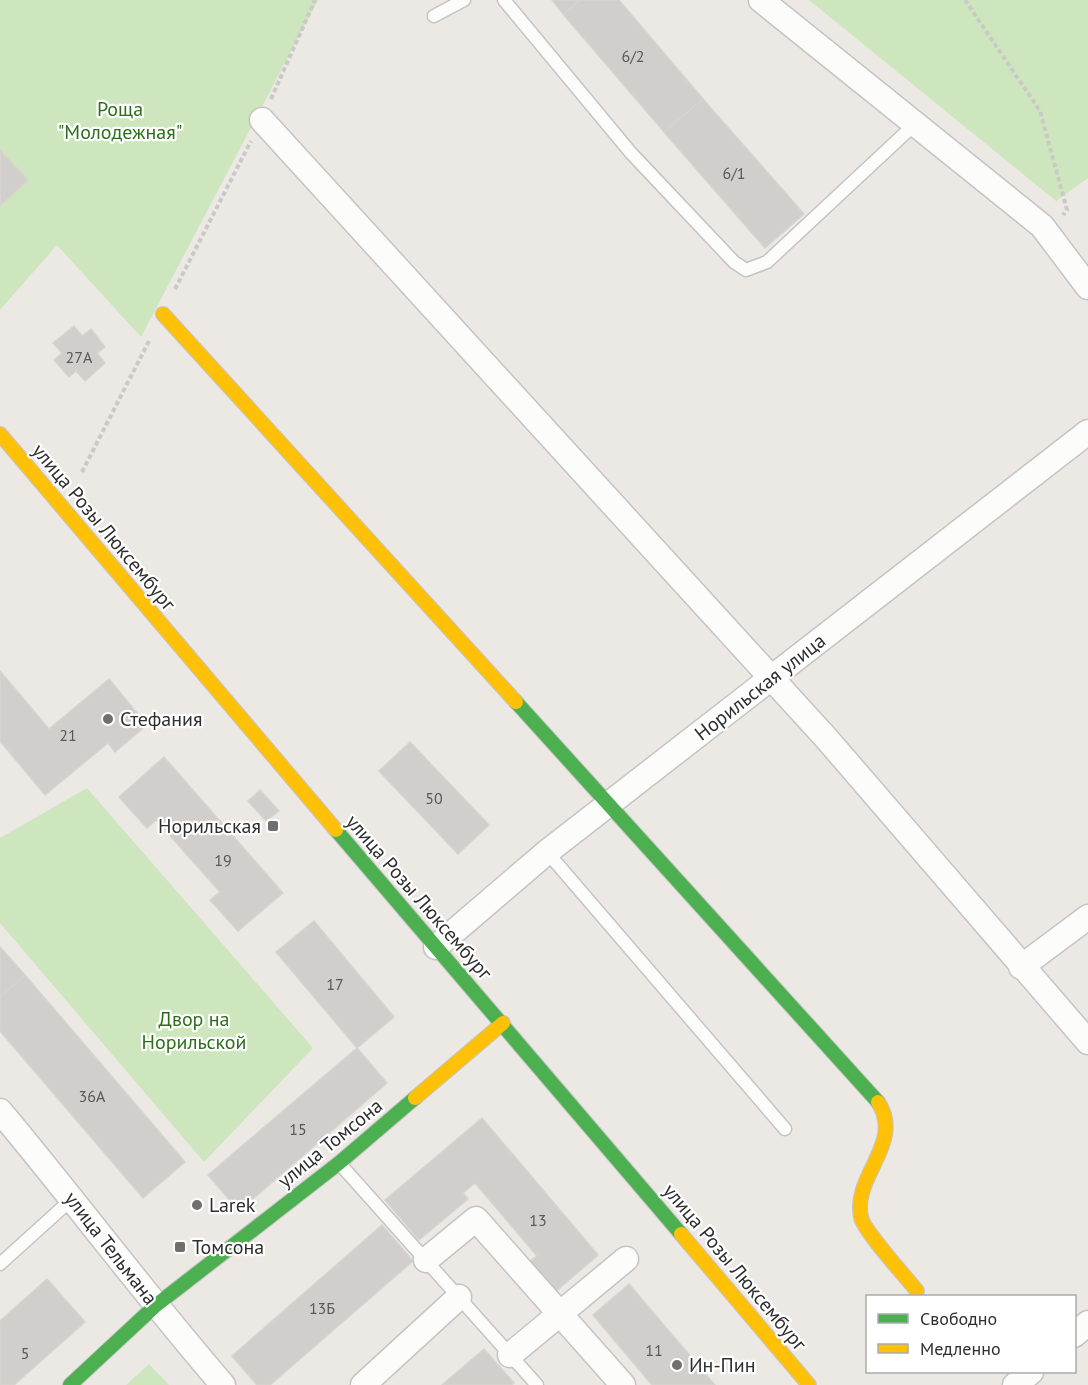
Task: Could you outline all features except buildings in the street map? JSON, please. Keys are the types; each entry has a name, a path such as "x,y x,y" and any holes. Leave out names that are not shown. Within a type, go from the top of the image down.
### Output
{"street":[{"path":"761,0 1042,226 1088,287"},
{"path":"262,120 827,739 1021,967 1088,1042"},
{"path":"163,314 859,1079 883,1111 887,1129 883,1150 862,1193 858,1209 861,1220 917,1291"},
{"name":"Норильская улица","path":"436,947 547,852 1088,432"},
{"name":"улица Розы Люксембург","path":"0,434 809,1385"},
{"path":"1021,967 1088,917"},
{"name":"улица Томсона","path":"70,1385 155,1306 339,1163 503,1023"},
{"name":"улица Тельмана","path":"0,1111 72,1198 155,1306 223,1385"},
{"path":"426,1260 476,1219 623,1385"},
{"path":"510,1354 626,1259"},
{"path":"363,1385 459,1297"},
{"path":"1076,1333 1088,1323"},
{"path":"1015,1385 1029,1373"}],"lane":[{"path":"434,16 464,0"},
{"path":"504,0 631,153 734,262 746,270 767,262 915,124"},
{"path":"547,852 785,1129"},
{"path":"339,1163 537,1385"},
{"path":"0,1264 72,1198"}],"path":[{"path":"82,472 262,120 315,0"},
{"path":"965,0 1040,111 1067,210 1049,235"}],"green space":[{"name":"Роща \"Молодежная\"","path":"0,0 318,0 141,337 57,245 0,310"},
{"path":"809,0 1088,0 1088,178 1056,201"},
{"name":"Двор на Норильской","path":"87,788 313,1048 204,1162 0,923 0,838"},
{"path":"149,1364 169,1385 126,1385"}],"traffic: fast":[{"path":"516,702 878,1102"},
{"path":"336,830 681,1234"},
{"path":"70,1385 155,1306 339,1163 415,1098"}],"traffic: slow":[{"path":"163,314 516,702"},
{"path":"0,434 336,830"},
{"path":"415,1098 503,1023"},
{"path":"878,1102 885,1117 885,1132 882,1146 860,1202 861,1217 877,1242 917,1291"},
{"path":"681,1234 809,1385"}],"place":[{"name":"Стефания","path":"108,719"},
{"name":"Норильская","path":"273,826"},
{"name":"Larek","path":"197,1205"},
{"name":"Томсона","path":"180,1247"},
{"name":"Ин-Пин","path":"677,1365"}]}
